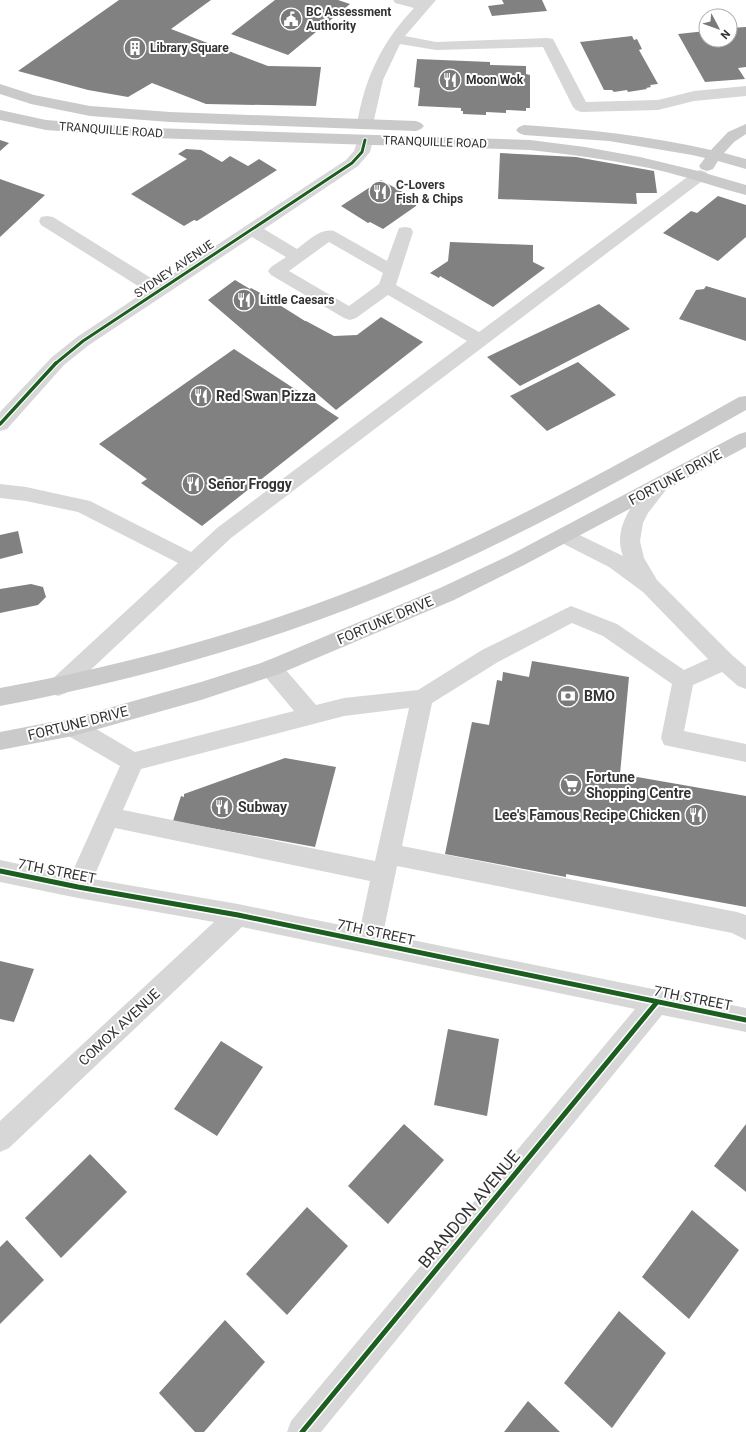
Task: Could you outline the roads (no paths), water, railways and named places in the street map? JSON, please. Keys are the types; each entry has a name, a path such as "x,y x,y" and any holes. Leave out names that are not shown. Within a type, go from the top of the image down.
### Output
{"main road":[{"name":"TRANQUILLE ROAD","path":"0,89 31,99 90,111 530,144 586,150 700,175 746,190"},
{"name":"TRANQUILLE ROAD","path":"0,116 46,125 152,133 365,132 430,126"},
{"path":"509,129 589,134 663,144 715,155 746,164"},
{"path":"700,175 725,141 738,132 746,130"},
{"path":"0,697 58,687 181,656 330,606 424,568 493,536 639,462 746,402"},
{"name":"FORTUNE DRIVE","path":"0,741 73,727 201,691 271,668 446,594 565,536 746,439"}],"street":[{"path":"400,0 426,3"},
{"name":"SYDNEY AVENUE","path":"0,424 58,361 84,341 352,163 362,152 367,109 378,69 395,38 426,3"},
{"path":"395,38 436,46 548,42 581,107 658,105 694,96 746,91"},
{"path":"58,687 224,533 700,175"},
{"path":"47,221 159,291"},
{"path":"252,229 298,257"},
{"path":"405,232 390,279 350,314 278,271 328,235 390,279 480,341"},
{"path":"650,586 631,551 630,531 642,508 658,486"},
{"path":"0,491 26,494 83,506 193,562"},
{"path":"565,536 616,562 650,586 724,662 746,680"},
{"path":"73,727 133,762 344,707 422,698 490,656 571,614 610,630 683,680"},
{"path":"683,680 724,662"},
{"path":"271,668 310,715"},
{"path":"683,680 672,738 746,753"},
{"path":"369,942 422,698"},
{"path":"78,887 133,762"},
{"path":"109,817 738,923 746,929"},
{"name":"7TH STREET","path":"0,871 78,887 238,915 746,1020"},
{"name":"COMOX AVENUE","path":"0,1139 238,915"},
{"name":"BRANDON AVENUE","path":"302,1432 657,1002"}],"place":[{"name":"BC Assessment Authority","path":"291,19"},
{"name":"Library Square","path":"135,48"},
{"name":"Moon Wok","path":"450,80"},
{"name":"C-Lovers Fish & Chips","path":"380,192"},
{"name":"Little Caesars","path":"244,300"},
{"name":"Red Swan Pizza","path":"201,396"},
{"name":"Señor Froggy","path":"193,484"},
{"name":"BMO","path":"568,696"},
{"name":"Fortune Shopping Centre","path":"571,785"},
{"name":"Subway","path":"222,807"},
{"name":"Lee's Famous Recipe Chicken","path":"696,815"}]}
